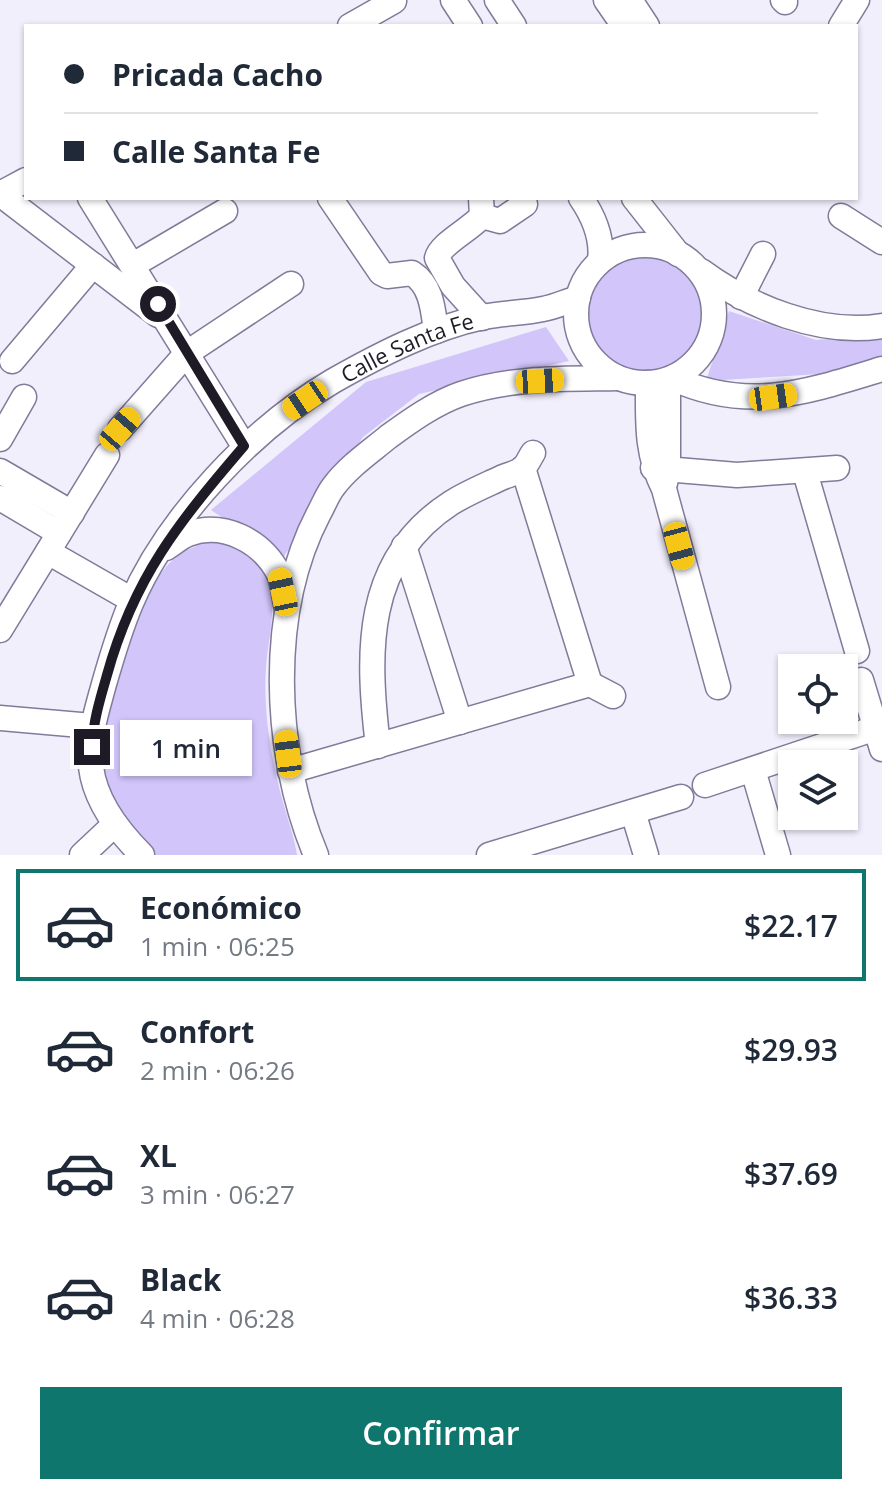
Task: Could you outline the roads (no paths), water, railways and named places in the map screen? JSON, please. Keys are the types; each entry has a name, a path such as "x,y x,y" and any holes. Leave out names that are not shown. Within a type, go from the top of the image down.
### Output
{"street":[{"path":"453,0 469,24"},
{"path":"497,0 513,24"},
{"path":"606,0 623,24"},
{"path":"630,0 646,24"},
{"path":"842,24 857,0"},
{"path":"359,24 394,1"},
{"path":"24,181 0,194 170,324"},
{"path":"91,200 244,446"},
{"path":"331,200 375,268 387,276 417,275 431,299 436,331"},
{"path":"582,200 596,226 602,249 600,261"},
{"path":"639,200 706,282 713,300 714,319 710,338 701,355 688,369 662,380"},
{"path":"482,318 453,286 437,258 440,250 473,226 481,207 500,221 525,204"},
{"path":"133,265 225,211"},
{"path":"841,216 882,242"},
{"path":"618,378 601,368 588,353 579,336 576,317 578,298 586,278 600,261 630,247 662,247 729,291 772,310 832,327 880,324"},
{"path":"741,297 763,254"},
{"path":"12,361 93,265"},
{"path":"120,429 187,353 291,284"},
{"path":"431,299 453,286"},
{"name":"Calle Santa Fe","path":"132,852 104,808 91,768 92,726 116,642 132,600 160,551 191,509 244,446 331,382 436,331 482,318 546,309 578,298"},
{"path":"316,855 296,798 285,738 283,678 287,608 306,538 334,486 371,451 412,419 459,395 511,382 618,378 662,380 709,392 773,397 809,392 882,369"},
{"path":"662,380 649,449 662,476 718,687"},
{"path":"0,439 24,397"},
{"path":"0,630 107,455"},
{"path":"378,746 371,686 373,634 379,599 390,570 404,546 426,522 451,503 528,460 590,684"},
{"path":"662,476 805,472 837,468"},
{"path":"0,471 60,533 132,600"},
{"path":"805,472 857,651"},
{"path":"0,498 60,533"},
{"path":"160,551 188,534 213,529 238,534 262,551 280,575 287,608"},
{"path":"404,546 460,722"},
{"path":"379,599 424,603"},
{"path":"705,785 879,739 861,680"},
{"path":"290,771 590,684 613,696"},
{"path":"0,718 92,726"},
{"path":"753,770 778,855"},
{"path":"489,855 681,797"},
{"path":"633,812 646,855"},
{"path":"82,855 115,824"}]}
